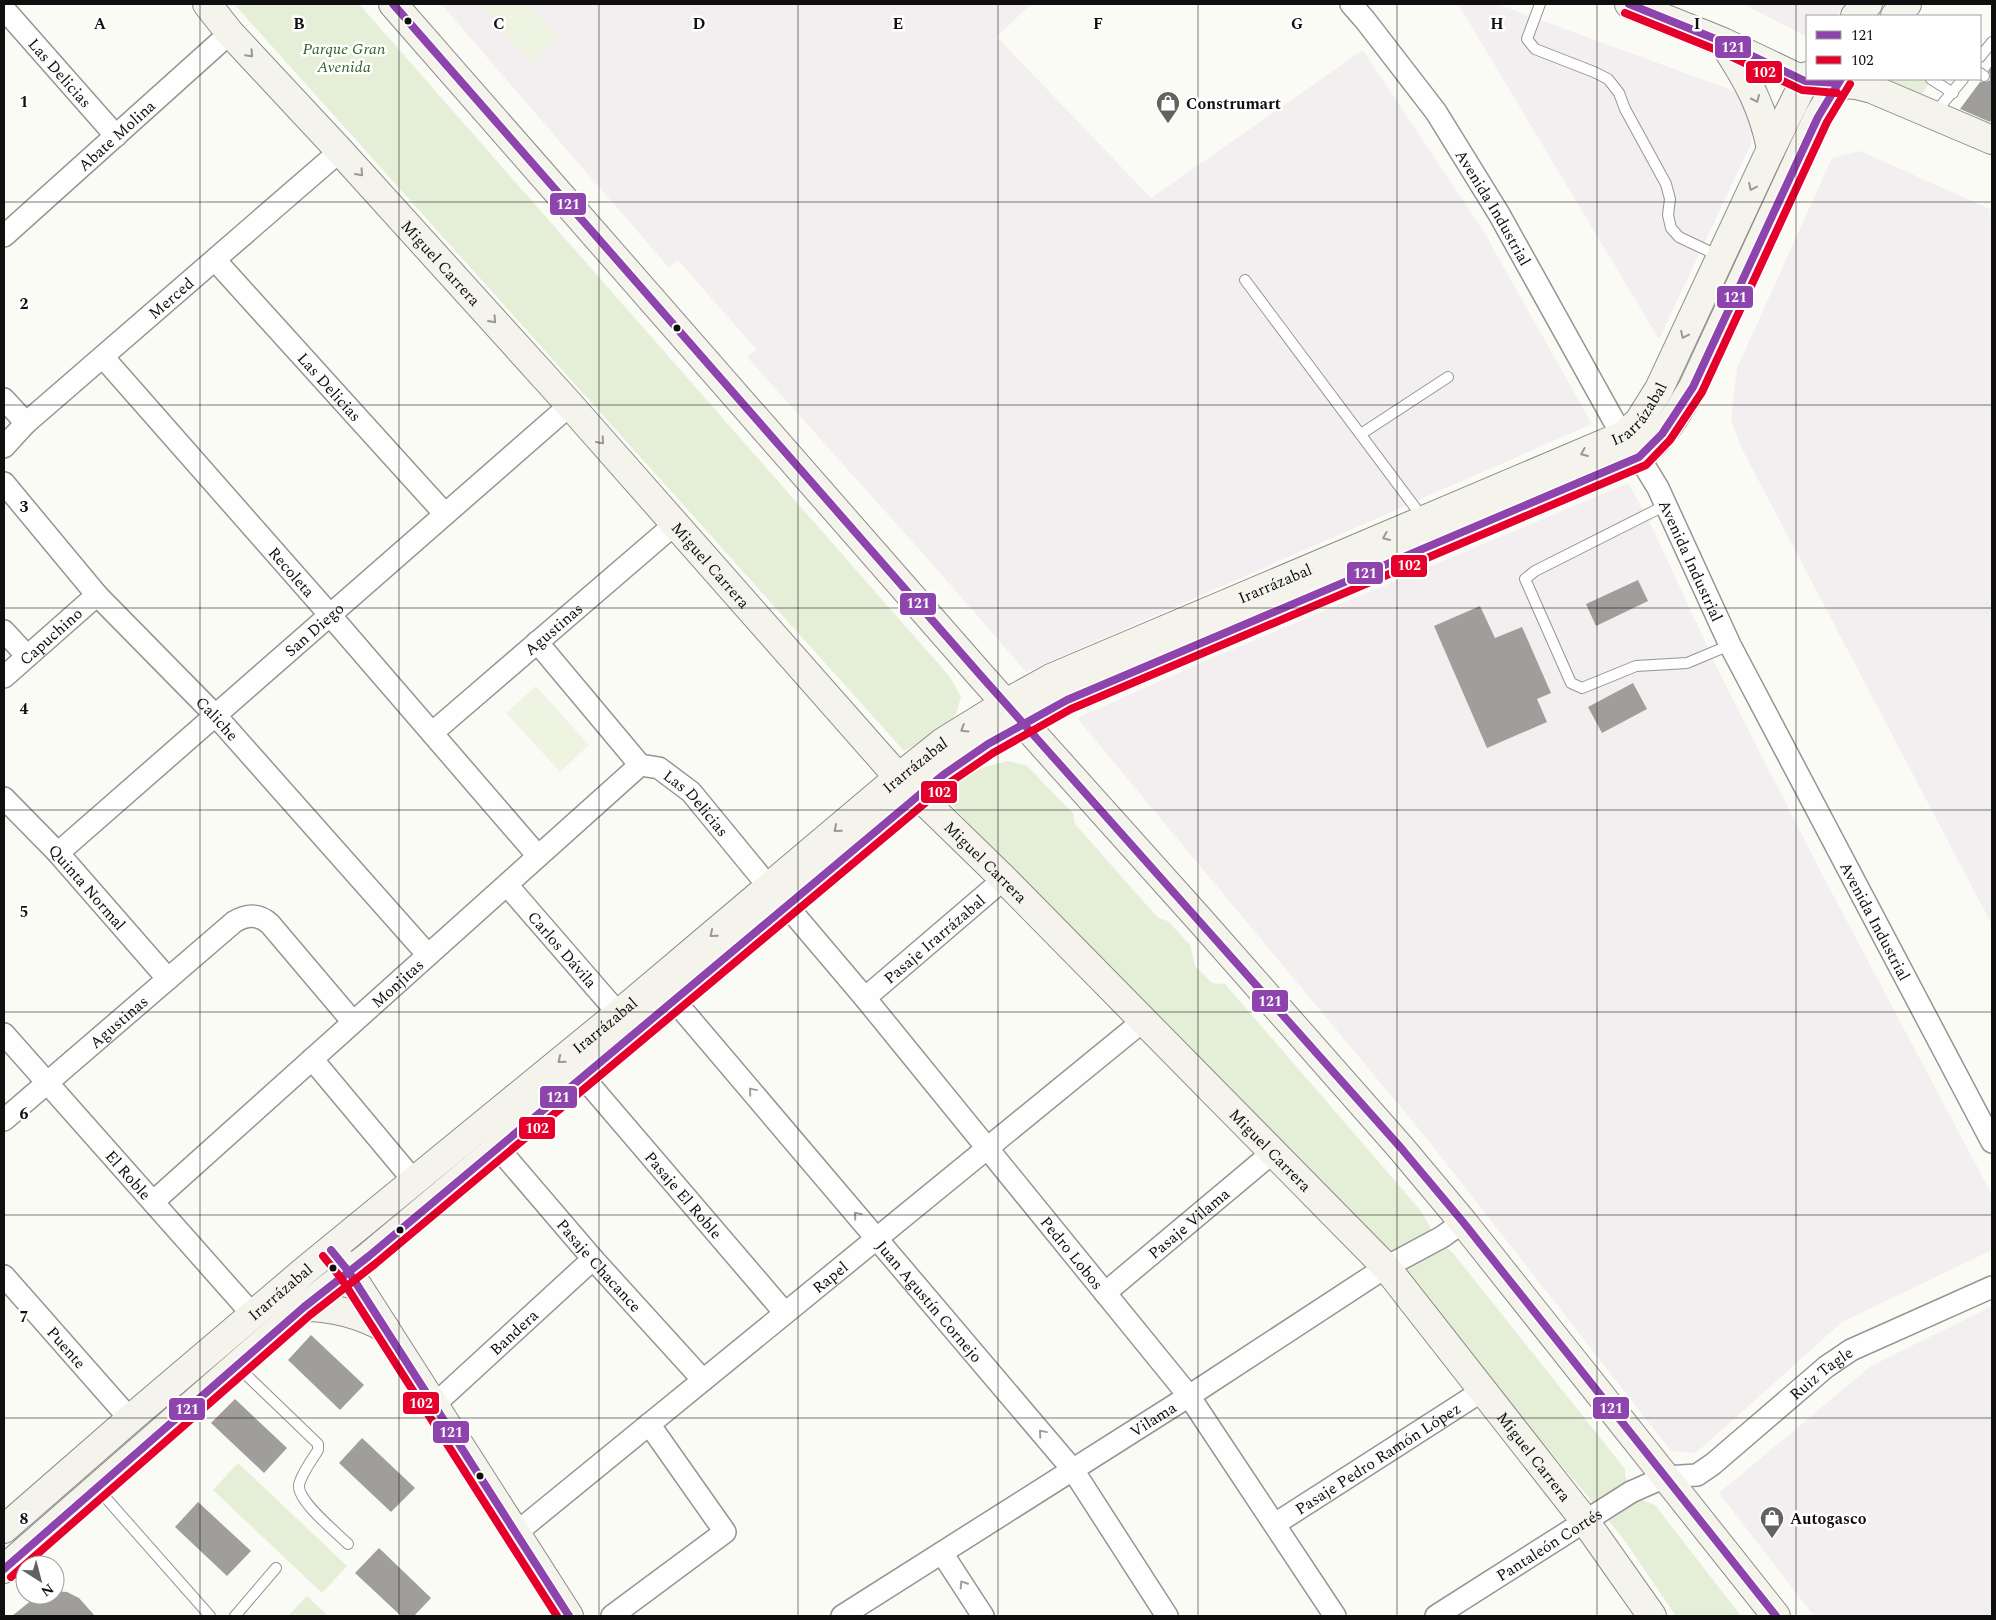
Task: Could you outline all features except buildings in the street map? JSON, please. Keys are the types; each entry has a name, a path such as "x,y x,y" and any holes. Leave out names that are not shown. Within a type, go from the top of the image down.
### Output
{"main road":[{"name":"Miguel Carrera","path":"207,4 230,33 340,151 570,405 899,777 1004,879 1386,1267 1585,1521 1652,1616"},
{"path":"394,4 1015,713 1402,1148 1776,1616"},
{"path":"1629,4 1806,78"},
{"path":"1856,15 1868,4"},
{"path":"1895,15 1907,4"},
{"path":"1723,42 1747,79 1756,98 1771,149"},
{"name":"Irarrázabal","path":"4,1568 304,1307 350,1272 674,1000 899,777 943,742 1015,713 1067,700 1632,446 1640,421 1650,406 1667,372 1720,256 1806,78"},
{"path":"1839,81 1872,89 1992,140"},
{"path":"1839,81 1852,95 1871,105 1992,154"},
{"name":"Irarrázabal","path":"7,1520 414,1180 618,1013 918,796 966,757 1051,678 1425,521 1664,434 1693,388 1818,117 1839,81"},
{"path":"331,1250 350,1272 569,1616"},
{"path":"304,1307 339,1310 371,1320 385,1328"}],"street":[{"name":"Avenida Industrial","path":"1350,4 1366,20 1436,112 1499,214 1614,421 1632,446 1666,505 1730,645 1992,1142"},
{"name":"Las Delicias","path":"4,9 116,136"},
{"name":"Abate Molina","path":"4,236 230,33"},
{"name":"Merced","path":"4,447 26,423 340,151"},
{"name":"Las Delicias","path":"215,260 445,514"},
{"name":"Recoleta","path":"103,357 330,615 538,856"},
{"path":"4,399 26,423"},
{"name":"San Diego","path":"58,853 570,405"},
{"name":"Caliche","path":"4,482 98,595 216,716 428,955"},
{"name":"Agustinas","path":"432,733 675,524"},
{"name":"Capuchino","path":"4,677 98,595"},
{"path":"4,631 27,656"},
{"name":"Las Delicias","path":"537,642 640,765 659,768 691,792 778,896"},
{"name":"Monjitas","path":"153,1202 640,765"},
{"name":"Quinta Normal","path":"4,798 58,853 168,979"},
{"name":"Pasaje Irarrázabal","path":"865,998 1004,879"},
{"name":"Carlos Dávila","path":"507,884 618,1013"},
{"name":"Pedro Lobos","path":"778,896 865,998 1190,1396 1335,1616"},
{"name":"Agustinas","path":"4,1120 234,922 246,916 253,915 265,920 353,1022"},
{"name":"Juan Agustín Cornejo","path":"674,1000 1073,1470 1167,1616"},
{"name":"Rapel","path":"516,1533 1143,1021"},
{"name":"El Roble","path":"4,1034 253,1314"},
{"path":"312,1059 414,1180"},
{"name":"Pasaje El Roble","path":"583,1077 785,1313"},
{"name":"Pasaje Chacance","path":"498,1148 593,1260 703,1380"},
{"name":"Pasaje Vilama","path":"1105,1293 1272,1153"},
{"name":"Vilama","path":"842,1616 1190,1396 1386,1267 1442,1237 1462,1222"},
{"name":"Bandera","path":"434,1405 593,1260"},
{"name":"Puente","path":"4,1276 130,1419"},
{"name":"Ruiz Tagle","path":"1665,1477 1696,1475 1712,1464 1826,1367 1851,1350 1992,1287"},
{"name":"Pasaje Pedro Ramón López","path":"1275,1524 1482,1391"},
{"path":"612,1616 725,1532 649,1424"},
{"name":"Pantaleón Cortés","path":"1436,1616 1631,1492 1665,1477"},
{"path":"7,1520 33,1543"},
{"path":"942,1553 983,1616"}],"lane":[{"path":"1540,4 1527,39 1535,49 1608,79 1619,93 1625,109 1666,184 1670,200 1668,215 1671,228 1678,237 1720,256"},
{"path":"1981,56 1992,42"},
{"path":"1933,80 1953,93"},
{"path":"1933,115 1962,80"},
{"path":"1245,280 1425,521"},
{"path":"1360,434 1448,378"},
{"path":"1666,505 1535,571 1525,579 1571,683 1582,688 1636,666 1687,663 1730,645"},
{"path":"237,1366 318,1444 318,1450 299,1484 300,1493 305,1502 348,1544"},
{"path":"96,1488 210,1616"},
{"path":"235,1616 276,1568"}],"shaded area":[{"path":"441,4 1031,4 997,37 1151,198 1363,50 1481,227 1592,424 1026,672 747,357 756,349 678,260 669,268"},
{"path":"1458,4 1497,4 1745,95 1752,129 1751,144 1659,339"},
{"path":"1743,4 1847,4 1836,15 1806,15 1806,36"},
{"path":"1860,151 1992,210 1992,925 1742,449 1731,420 1737,368 1832,158"},
{"path":"1628,483 1646,514 1720,674 1822,874 1992,1195 1992,1250 1842,1322 1696,1453 1671,1451 1428,1140 1077,718 1212,658"},
{"path":"1992,1306 1992,1616 1814,1616 1719,1493 1871,1366"}],"green space":[{"name":"Parque Gran Avenida","path":"234,4 359,4 950,677 961,697 956,714 945,728 904,751"},
{"path":"488,4 529,4 559,38 530,64 482,8"},
{"path":"1877,80 1930,81 1920,98"},
{"path":"536,686 589,745 560,772 506,713"},
{"path":"1007,761 1026,765 1073,813 1075,824 1158,918 1168,921 1190,945 1195,966 1212,983 1225,984 1421,1211 1438,1241 1453,1253 1625,1469 1625,1477 1644,1501 1655,1505 1741,1616 1676,1616 1622,1537 1391,1263 1148,1016 945,798 951,784 975,770"},
{"path":"238,1463 347,1566 322,1593 213,1490"},
{"path":"307,1596 328,1616 288,1616"}],"transit line":[{"name":"121","path":"393,4 982,677 1401,1148 1463,1222 1776,1616"},
{"name":"121","path":"1629,4 1723,42 1805,81 1838,83"},
{"name":"102","path":"1625,13 1719,51 1802,90 1837,93"},
{"name":"121","path":"4,1569 304,1307 369,1256 943,775 988,744 1067,700 1639,457 1662,434 1693,387 1818,117 1840,80"},
{"name":"102","path":"11,1577 310,1315 375,1264 949,783 993,753 1071,709 1646,465 1670,440 1702,392 1827,122 1850,84"},
{"name":"121","path":"331,1250 349,1272 569,1616"},
{"name":"102","path":"323,1256 341,1278 557,1616"}],"place":[{"name":"Construmart","path":"1168,124"},
{"name":"Autogasco","path":"1772,1539"}]}
